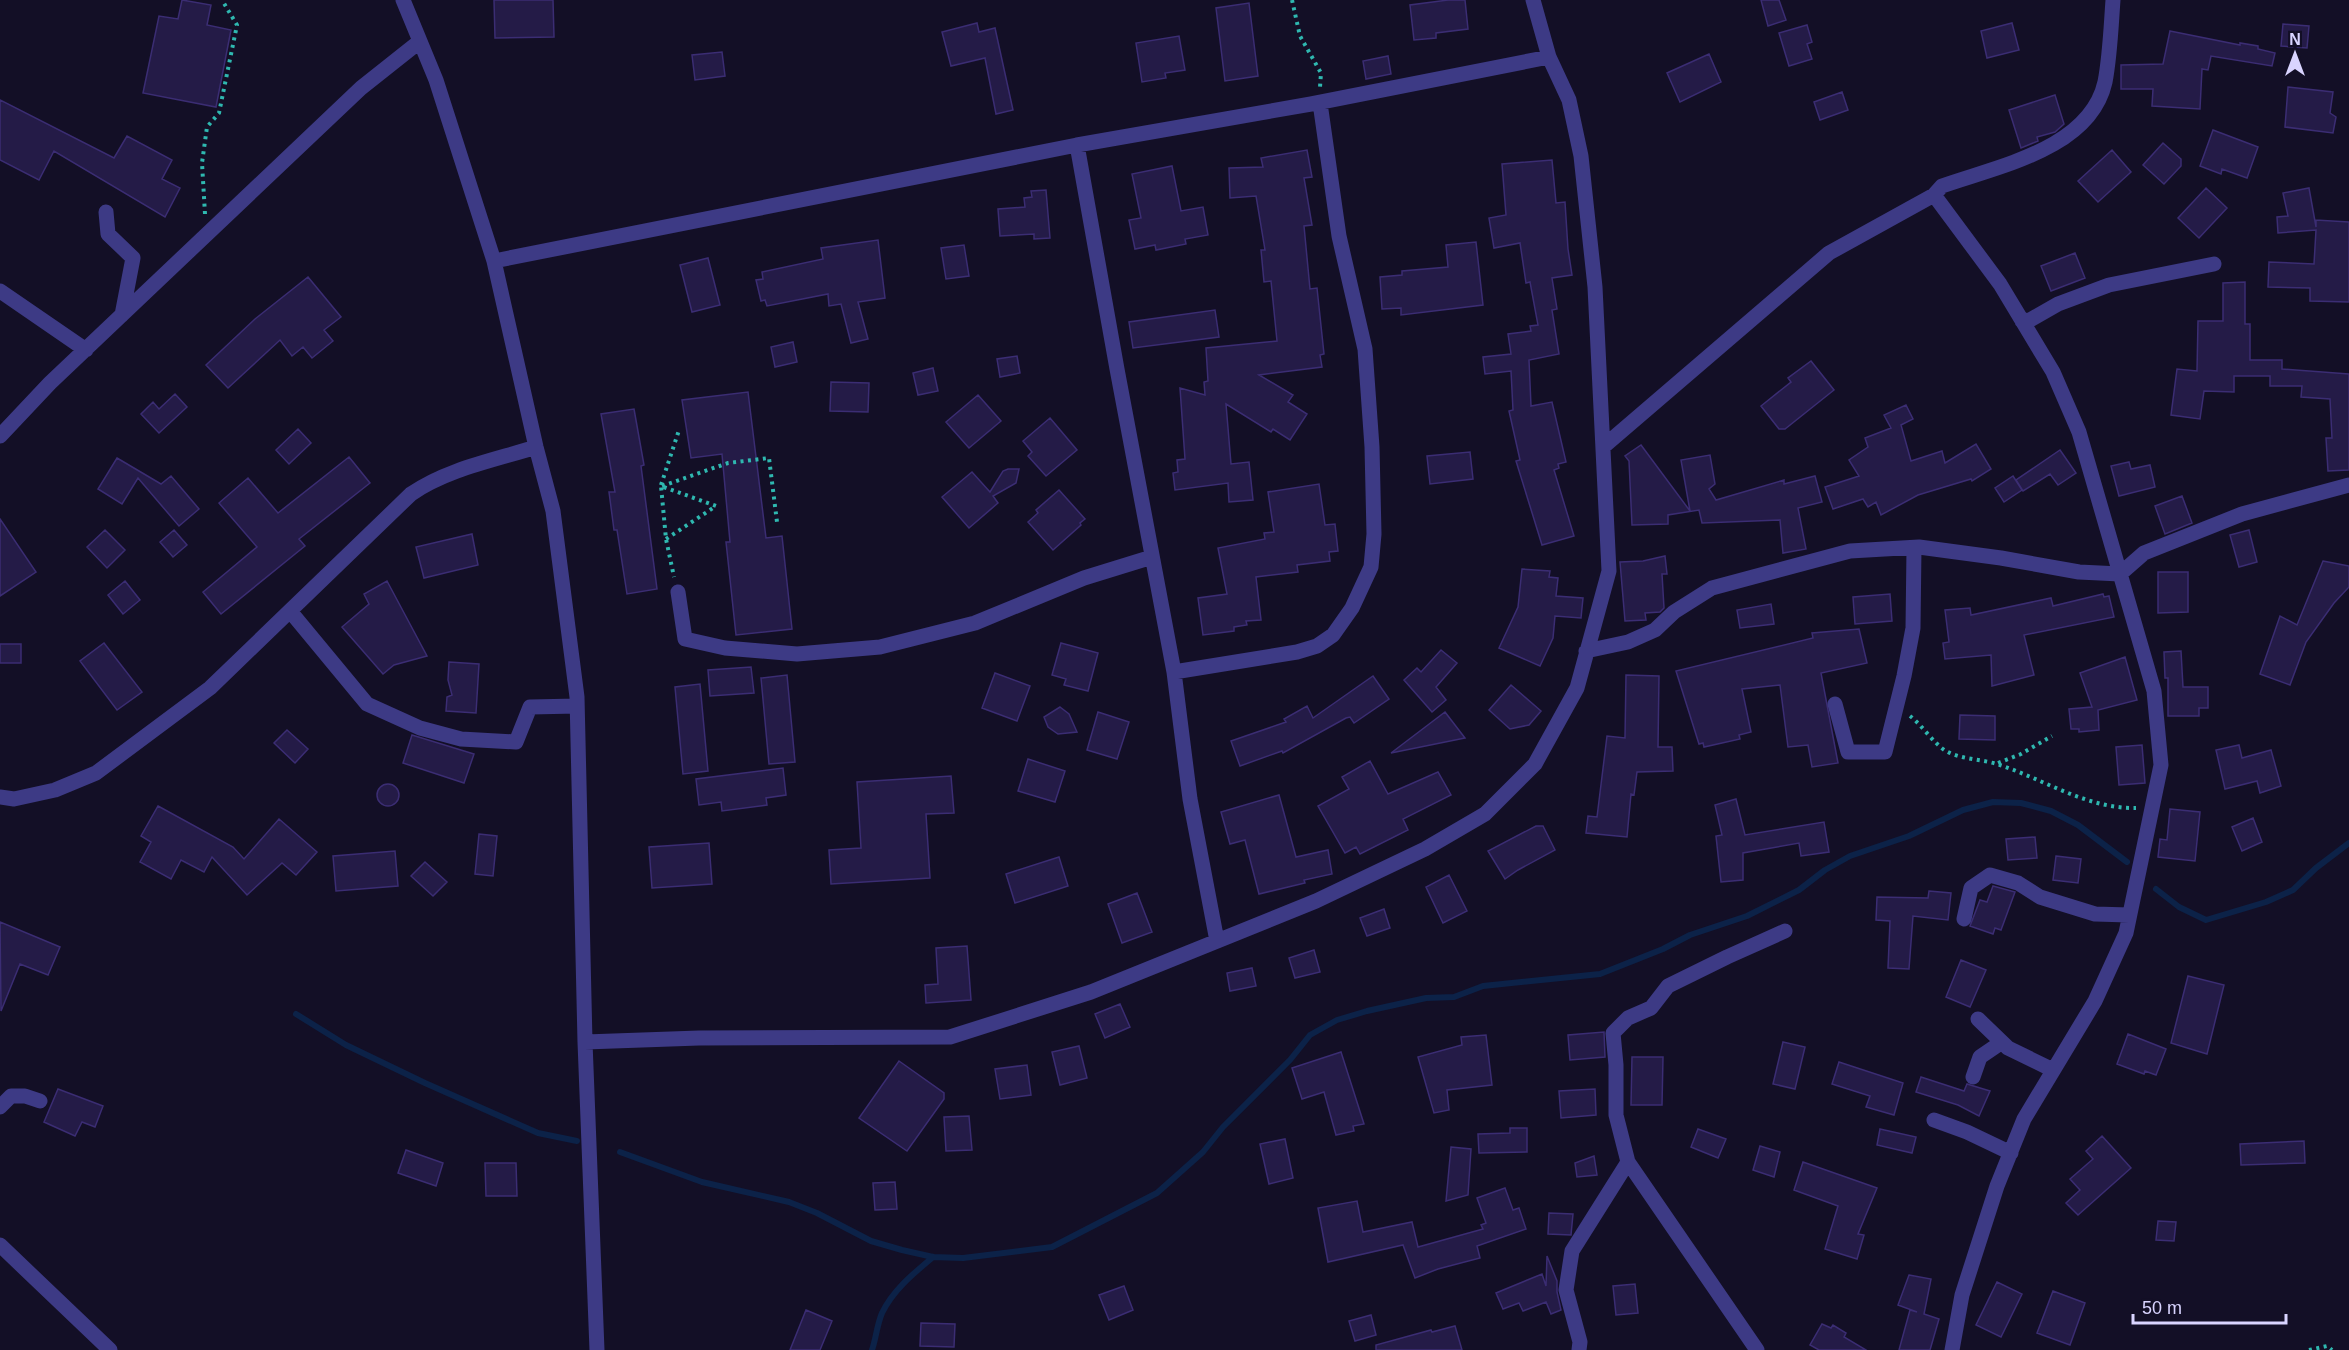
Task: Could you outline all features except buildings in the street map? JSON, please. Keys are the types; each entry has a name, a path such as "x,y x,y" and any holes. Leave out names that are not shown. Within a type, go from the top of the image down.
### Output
{"street":[{"path":"403,0 436,80 494,261 536,447 553,511 577,706 585,1042 597,1350"},
{"path":"585,1042 699,1038 950,1037 1091,992 1326,896 1425,849 1485,814 1535,764 1577,688 1608,571 1595,287 1581,156 1569,100 1549,57 1533,0"},
{"path":"1603,447 1829,253 1934,195 1942,186 2048,147 2074,131 2089,117 2104,83 2113,0"},
{"path":"0,436 50,383 361,88 419,42"},
{"path":"494,261 1077,145 1320,103 1549,57"},
{"path":"1174,672 1297,652 1317,646 1333,635 1352,608 1371,567 1374,534 1372,447 1365,350 1339,236 1320,103"},
{"path":"1077,145 1174,672 1190,799 1217,941"},
{"path":"1934,195 2000,284 2053,372 2079,432 2154,691 2161,765 2126,933 2095,1001 2024,1119 1997,1185 1962,1294 1952,1350"},
{"path":"106,212 108,234 133,258 122,315"},
{"path":"2022,321 2030,320 2058,304 2109,285 2214,264"},
{"path":"0,291 86,350"},
{"path":"0,797 14,799 55,790 96,773 210,688 411,494 422,486 452,474 536,447"},
{"path":"1586,651 1628,642 1655,630 1674,612 1712,588 1850,552 1914,548 2001,558 2079,572 2120,574 2144,553 2231,518 2349,485"},
{"path":"1835,704 1848,752 1885,752 1913,628 1914,548"},
{"path":"678,592 685,639 725,648 797,654 880,647 975,623 1084,578 1152,557"},
{"path":"290,611 367,704 420,728 461,739 516,742 530,707 577,706"},
{"path":"1964,919 1971,888 1990,875 2018,883 2040,897 2095,914 2129,915"},
{"path":"1757,1350 1628,1162 1616,1115 1616,1065 1613,1033 1628,1018 1651,1008 1668,986 1785,931"},
{"path":"1978,1019 2008,1048 2053,1070"},
{"path":"1973,1077 1980,1057 2002,1042"},
{"path":"0,1107 11,1096 25,1096 40,1101"},
{"path":"1934,1120 1967,1132 2011,1153"},
{"path":"1579,1350 1580,1342 1566,1290 1572,1251 1628,1162"},
{"path":"0,1245 110,1350"}],"path":[{"path":"206,236 202,163 207,127 219,113 237,25 222,0"},
{"path":"1292,0 1300,36 1321,73 1320,103"},
{"path":"678,592 666,539 661,486 679,430"},
{"path":"661,486 728,462 769,458 777,522"},
{"path":"661,486 716,506 666,539"},
{"path":"1897,707 1918,722 1946,751 1997,764 2034,777 2085,800 2123,808 2152,808"},
{"path":"1997,764 2022,754 2052,736"},
{"path":"2309,1350 2327,1346 2332,1350"}],"waterway":[{"path":"620,1152 702,1182 789,1202 817,1213 871,1241 933,1257 963,1258 1052,1247 1157,1193 1203,1152 1223,1127 1290,1060 1310,1035 1337,1020 1426,998 1454,997 1483,986 1600,974 1663,949 1690,935 1747,916 1799,890 1825,870 1850,856 1909,836 1963,810 1993,802 2021,803 2051,811 2078,825 2127,862"},
{"path":"2156,889 2179,907 2206,920 2266,902 2293,890 2316,868 2349,843"},
{"path":"296,1014 346,1045 425,1083 538,1133 577,1141"},
{"path":"872,1350 880,1318 892,1297 904,1282 933,1257"}]}
